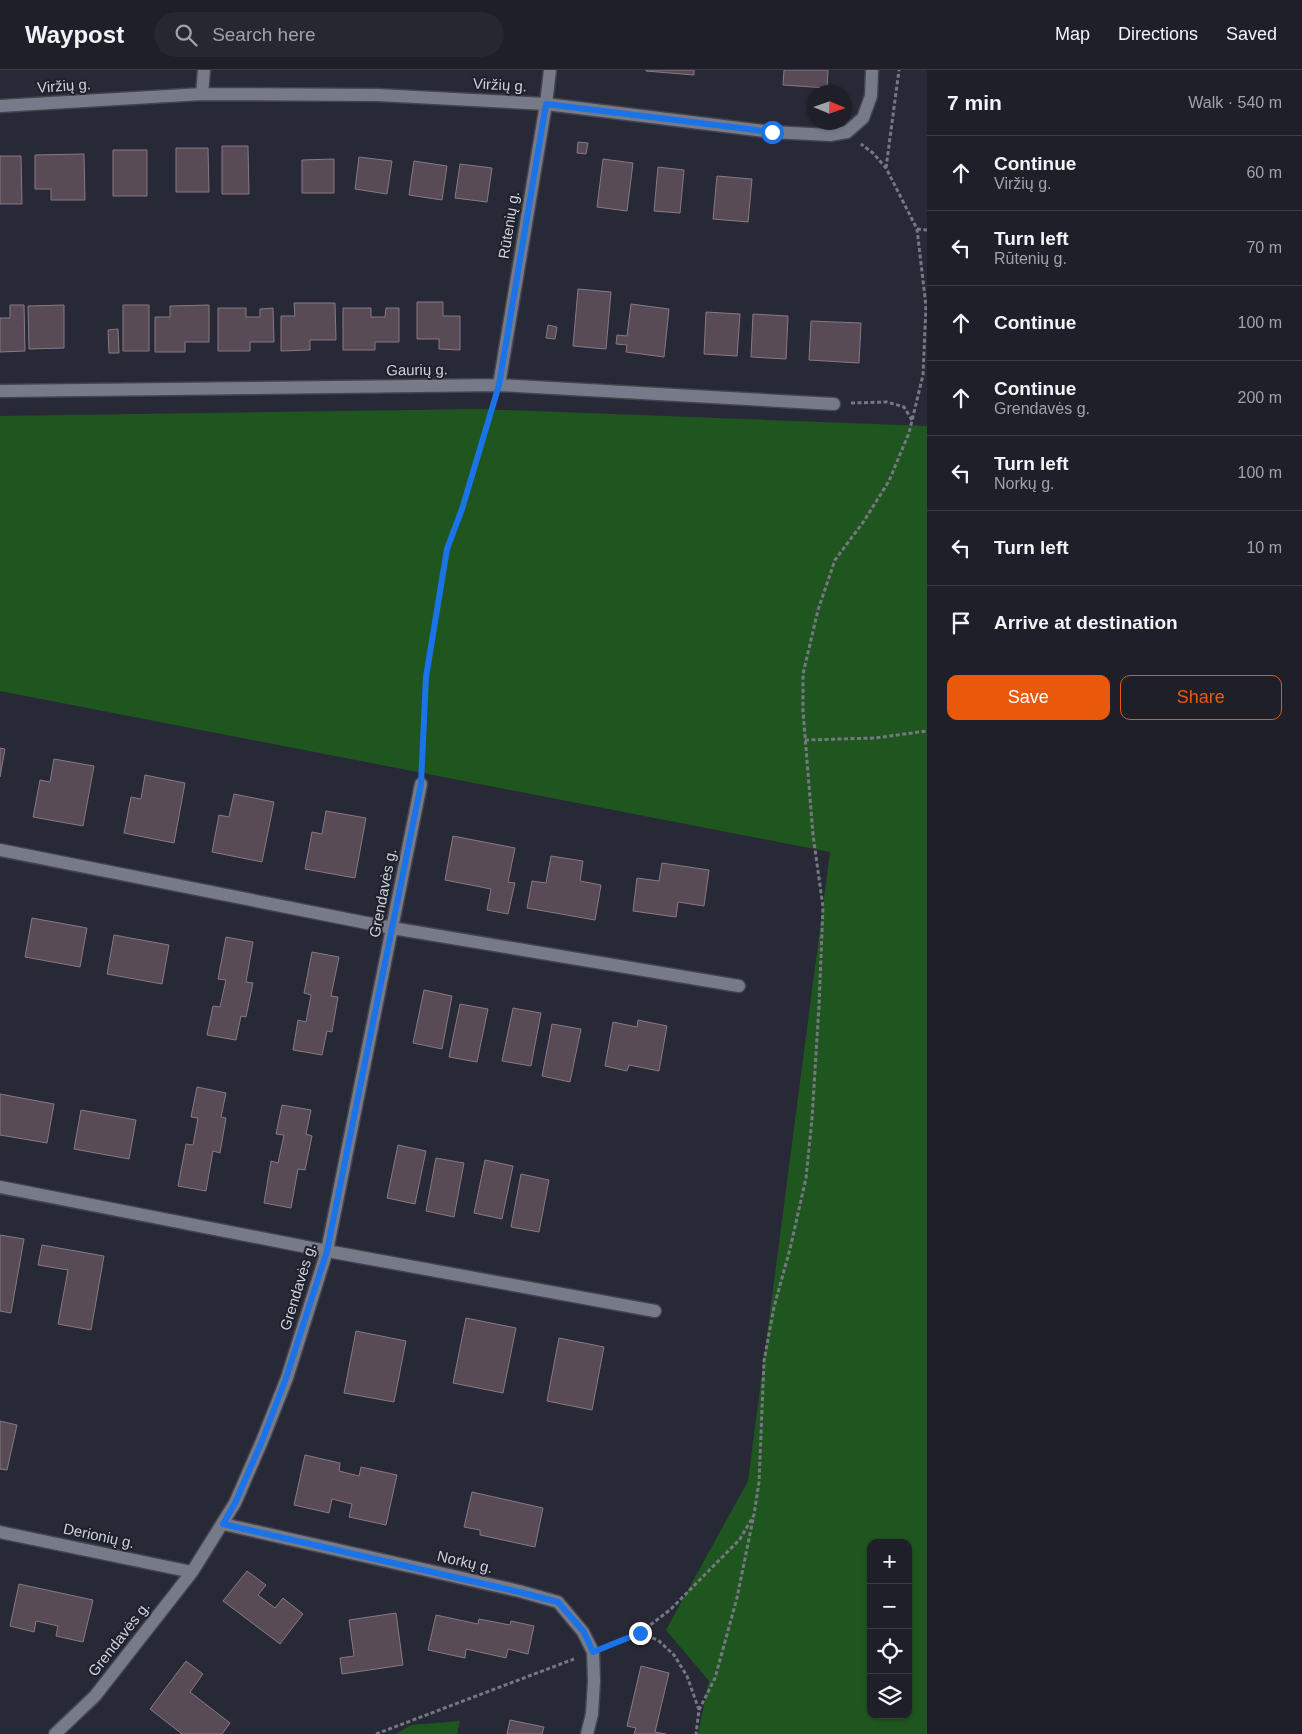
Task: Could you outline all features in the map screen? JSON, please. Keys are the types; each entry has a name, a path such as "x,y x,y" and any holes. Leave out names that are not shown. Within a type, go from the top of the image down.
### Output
{"street":[{"path":"202,94 204,70"},
{"name":"Rūtenių g.","path":"499,385 550,70"},
{"path":"847,132 863,118 871,96 872,70"},
{"name":"Viržių g.","path":"0,106 202,94 378,95 546,104 772,132 830,135 847,132"},
{"name":"Gaurių g.","path":"0,391 499,385 834,404"},
{"name":"Grendavės g.","path":"55,1734 95,1696 192,1572 235,1503 283,1387 327,1251 421,784"},
{"path":"0,850 392,928 739,986"},
{"path":"0,1188 327,1251 655,1310"},
{"name":"Norkų g.","path":"223,1524 558,1602 584,1632 593,1652 594,1689 592,1714 586,1734"},
{"name":"Derionių g.","path":"0,1532 192,1572"}],"path":[{"path":"886,168 900,70"},
{"path":"696,1734 699,1710 715,1678 737,1598 754,1515 759,1482 764,1361 774,1307 790,1249 806,1178 819,1006 823,908 802,711 803,674 818,610 835,560 864,521 889,481 909,433 923,375 926,306 916,229 886,168 873,153 847,132"},
{"path":"916,229 927,230"},
{"path":"421,784 426,677 447,549 462,509 499,385"},
{"path":"834,404 887,402 904,407 912,421"},
{"path":"805,740 875,738 927,731"},
{"path":"376,1734 640,1633 671,1609 740,1539 754,1515"},
{"path":"640,1633 658,1640 674,1655 687,1676 699,1710"}],"green space":[{"path":"480,409 927,426 927,1734 698,1734 709,1681 666,1630 748,1481 830,852 0,691 0,416"},
{"path":"460,1721 457,1734 396,1734 411,1725"}],"building":[{"path":"694,70 694,75 646,71"},
{"path":"784,70 828,70 827,85 807,85 807,87 783,85"},
{"path":"578,142 588,143 586,154 577,153"},
{"path":"222,146 248,146 249,194 222,194"},
{"path":"176,148 208,148 209,192 176,192"},
{"path":"113,150 147,150 147,196 113,196"},
{"path":"84,154 85,200 51,200 51,189 35,189 35,155"},
{"path":"0,156 21,156 22,204 0,204"},
{"path":"359,157 392,161 387,194 355,189"},
{"path":"334,159 334,193 302,193 302,160"},
{"path":"603,159 633,163 627,211 597,207"},
{"path":"414,161 447,166 442,200 409,195"},
{"path":"460,164 492,168 487,202 455,198"},
{"path":"658,167 684,170 680,213 654,211"},
{"path":"717,176 752,179 748,222 713,219"},
{"path":"578,289 611,292 606,349 573,346"},
{"path":"417,302 443,302 443,316 460,316 460,350 439,349 439,339 417,339"},
{"path":"294,303 335,303 336,340 310,340 310,350 281,351 281,316 295,316"},
{"path":"631,304 669,309 664,357 626,352 627,345 616,344 617,335 627,336"},
{"path":"10,305 24,305 25,351 0,352 0,318 10,318"},
{"path":"64,305 64,348 29,349 28,306"},
{"path":"123,305 149,305 149,351 123,351"},
{"path":"209,305 209,342 185,342 185,352 155,352 155,317 170,317 170,306"},
{"path":"218,308 246,308 246,317 260,317 260,309 273,308 274,342 250,342 250,351 218,351"},
{"path":"343,308 371,308 371,317 385,317 386,308 399,308 399,342 375,342 375,350 343,350"},
{"path":"706,312 740,314 737,356 704,354"},
{"path":"753,314 788,316 786,359 751,357"},
{"path":"811,321 861,323 859,363 809,360"},
{"path":"548,325 557,327 555,339 546,338"},
{"path":"118,329 119,353 109,353 108,330"},
{"path":"0,748 5,749 0,777"},
{"path":"54,759 94,766 83,826 33,817 40,780 50,782"},
{"path":"145,775 185,783 174,843 124,833 131,797 141,799"},
{"path":"234,794 274,802 262,862 212,852 219,815 229,817"},
{"path":"326,811 366,818 355,878 305,869 312,832 322,834"},
{"path":"453,836 515,848 508,882 515,883 508,914 487,910 491,889 445,880"},
{"path":"551,856 583,861 580,881 601,885 595,920 527,908 532,881 546,883"},
{"path":"662,863 709,870 704,906 678,902 676,917 633,911 637,878 659,881"},
{"path":"32,918 87,928 80,967 25,957"},
{"path":"114,935 169,945 162,984 107,974"},
{"path":"226,937 253,942 246,982 253,983 246,1017 241,1016 236,1040 207,1035 213,1006 220,1007 226,980 218,979"},
{"path":"312,952 339,957 331,996 338,997 332,1032 327,1031 322,1055 293,1050 298,1020 306,1022 311,995 304,993"},
{"path":"424,990 452,996 442,1049 413,1043"},
{"path":"460,1004 488,1009 477,1062 449,1057"},
{"path":"513,1008 541,1013 531,1066 502,1061"},
{"path":"638,1020 667,1026 659,1071 629,1065 627,1071 605,1066 613,1022 637,1027"},
{"path":"552,1024 581,1029 570,1082 542,1076"},
{"path":"197,1087 226,1093 221,1117 226,1118 220,1153 213,1151 206,1191 178,1186 186,1144 193,1145 198,1118 191,1117"},
{"path":"0,1094 54,1104 47,1143 0,1135"},
{"path":"282,1105 311,1110 306,1134 312,1136 305,1170 298,1169 291,1208 264,1203 271,1161 278,1163 284,1135 276,1134"},
{"path":"81,1110 136,1120 129,1159 74,1149"},
{"path":"398,1145 426,1151 415,1204 387,1198"},
{"path":"436,1158 464,1163 454,1217 426,1211"},
{"path":"485,1160 513,1166 502,1219 474,1213"},
{"path":"521,1174 549,1180 539,1232 511,1227"},
{"path":"0,1235 24,1239 11,1313 0,1311"},
{"path":"42,1245 104,1256 91,1330 58,1324 68,1270 38,1265"},
{"path":"466,1318 516,1328 503,1393 453,1383"},
{"path":"356,1331 406,1341 394,1402 344,1393"},
{"path":"559,1338 604,1347 592,1410 547,1401"},
{"path":"0,1421 17,1425 7,1470 0,1469"},
{"path":"305,1455 340,1463 339,1471 359,1476 361,1467 397,1475 386,1525 349,1517 352,1504 332,1499 329,1513 294,1505"},
{"path":"472,1492 543,1508 535,1547 480,1535 480,1530 464,1527"},
{"path":"247,1571 266,1585 258,1595 275,1608 283,1598 303,1614 280,1644 223,1601"},
{"path":"19,1584 93,1600 83,1642 56,1636 58,1626 36,1621 34,1632 10,1626"},
{"path":"396,1613 403,1665 342,1674 340,1658 354,1656 349,1620"},
{"path":"436,1615 478,1624 479,1619 510,1625 511,1621 534,1626 528,1654 508,1649 506,1658 466,1649 465,1658 428,1650"},
{"path":"186,1661 203,1674 190,1692 230,1723 222,1734 182,1734 150,1709"},
{"path":"641,1666 669,1673 655,1732 666,1734 634,1734 636,1728 627,1726"},
{"path":"510,1720 544,1727 542,1734 507,1734"}],"route":[{"path":"640,1633 593,1652 584,1632 558,1602 223,1524 235,1503 262,1441 286,1378 327,1251 421,784 426,677 447,549 462,509 499,385 546,104 772,132"}]}
